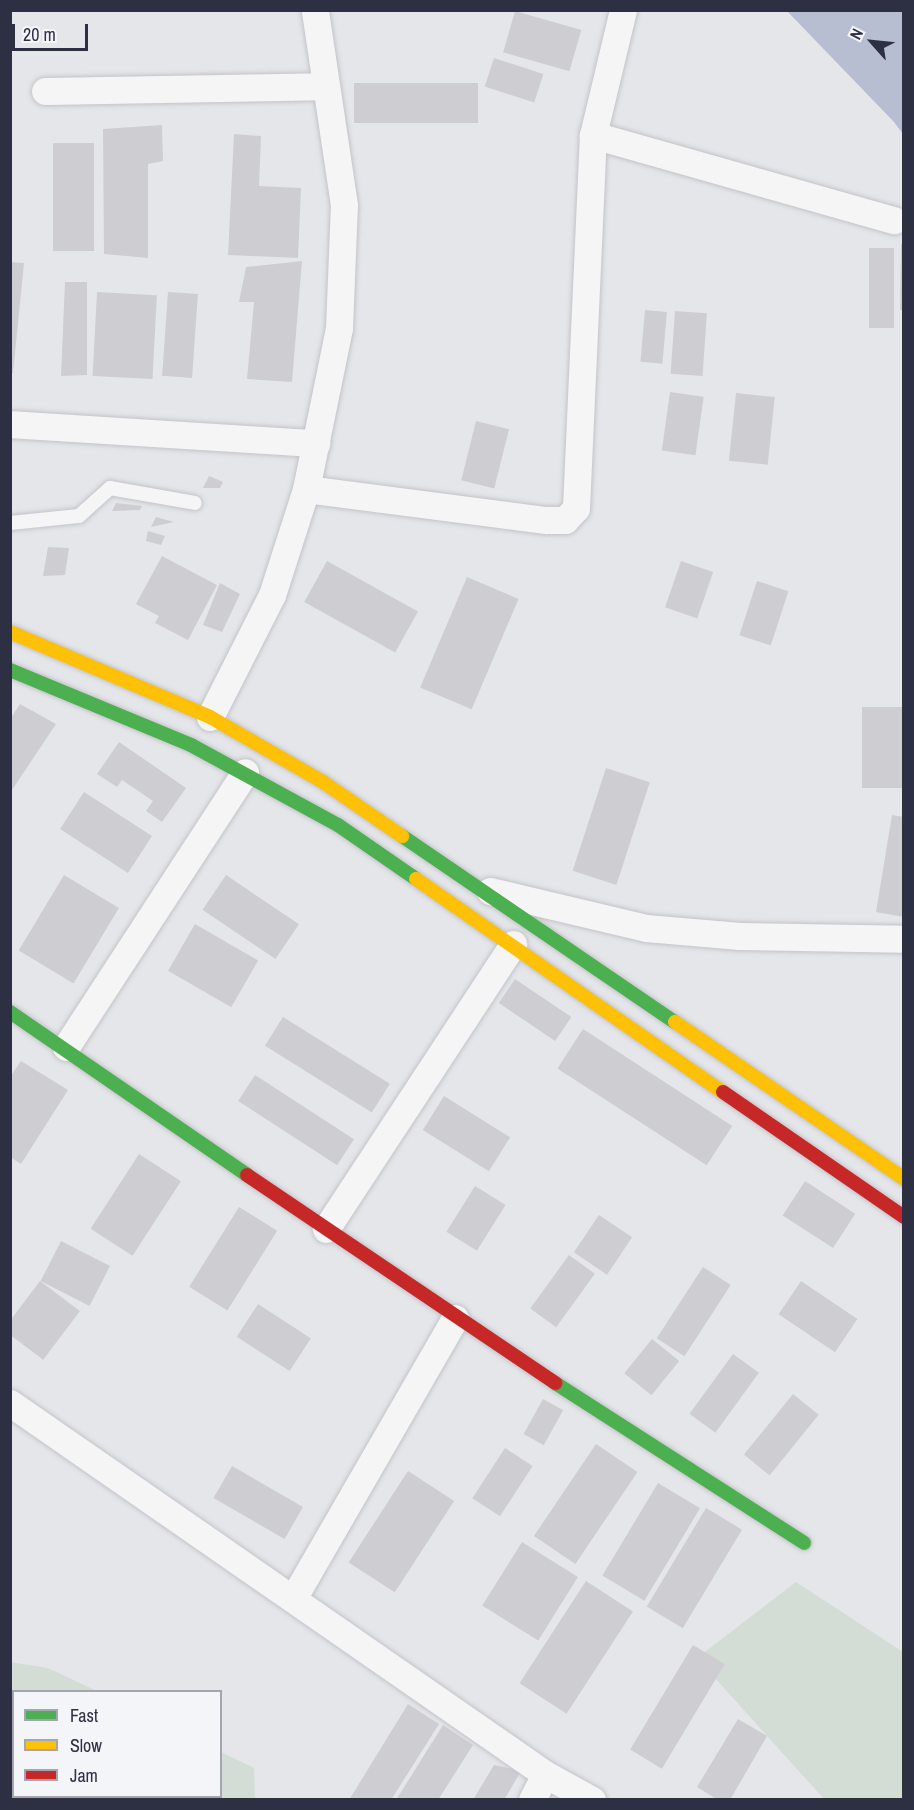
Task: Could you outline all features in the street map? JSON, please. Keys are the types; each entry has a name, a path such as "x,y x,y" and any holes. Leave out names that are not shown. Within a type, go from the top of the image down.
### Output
{"street":[{"path":"210,717 272,595 306,489 339,328 344,205 324,86 315,10"},
{"path":"306,489 546,520 565,520 576,508 593,135 623,10"},
{"path":"45,91 324,86"},
{"path":"593,135 894,220"},
{"path":"10,424 316,443"},
{"path":"10,632 210,717 323,782 486,890 903,1179"},
{"path":"10,670 191,745 246,772 338,825 513,944 903,1217"},
{"path":"66,1047 246,772"},
{"path":"486,890 646,928 740,936 903,939"},
{"path":"326,1229 513,944"},
{"path":"10,1012 66,1047 455,1318 804,1543"},
{"path":"294,1597 455,1318"},
{"path":"10,1403 294,1597 545,1774 592,1800"},
{"path":"532,1800 545,1774"}],"lane":[{"path":"10,524 79,516 110,488 195,503"}],"shaded area":[{"path":"796,1582 903,1652 903,1799 824,1799 697,1658"},
{"path":"10,1662 48,1668 95,1690 12,1690 12,1798 222,1798 222,1752 254,1768 255,1799 11,1799"}],"water":[{"path":"787,11 903,11 903,134 894,122"}],"building":[{"path":"515,11 581,30 569,71 503,52"},
{"path":"494,58 543,74 534,103 485,87"},
{"path":"354,83 478,83 478,123 354,123"},
{"path":"162,125 163,161 148,164 148,258 104,254 103,129"},
{"path":"234,134 261,136 259,186 301,188 298,258 228,255"},
{"path":"53,143 94,143 94,251 53,251"},
{"path":"901,244 904,244 904,310 900,310"},
{"path":"869,248 894,248 894,328 869,328"},
{"path":"302,261 292,382 247,379 254,302 239,302 246,267"},
{"path":"10,262 24,263 13,373 10,373"},
{"path":"65,282 87,282 87,375 61,376"},
{"path":"97,292 157,295 153,379 93,376"},
{"path":"168,292 198,294 192,378 162,376"},
{"path":"645,310 667,312 662,364 640,362"},
{"path":"675,311 707,313 703,376 671,374"},
{"path":"670,392 704,397 695,455 662,450"},
{"path":"736,393 775,397 768,465 729,461"},
{"path":"476,421 509,429 494,488 461,480"},
{"path":"209,476 223,482 220,488 203,488"},
{"path":"116,503 142,506 140,510 112,511"},
{"path":"156,517 174,522 151,527"},
{"path":"148,531 165,536 161,545 146,541"},
{"path":"48,547 69,548 65,575 43,576"},
{"path":"162,556 217,585 188,640 155,623 159,616 136,604"},
{"path":"327,561 418,611 395,653 304,602"},
{"path":"681,561 713,572 697,618 665,607"},
{"path":"467,577 519,599 472,709 420,687"},
{"path":"757,581 788,591 771,645 739,635"},
{"path":"220,583 240,594 222,632 203,625"},
{"path":"20,704 56,724 10,793 10,719"},
{"path":"862,707 904,707 904,788 862,788"},
{"path":"119,742 186,788 162,822 146,811 153,801 122,780 117,787 97,774"},
{"path":"606,768 650,782 616,885 573,871"},
{"path":"84,792 152,836 128,873 60,829"},
{"path":"892,815 904,817 904,917 876,912"},
{"path":"64,875 119,908 74,983 19,950"},
{"path":"226,875 299,924 275,959 203,910"},
{"path":"195,924 258,960 231,1007 168,971"},
{"path":"515,979 571,1017 555,1041 499,1003"},
{"path":"283,1017 390,1084 372,1113 265,1046"},
{"path":"583,1029 732,1126 707,1165 557,1068"},
{"path":"21,1061 68,1090 21,1164 10,1157 10,1077"},
{"path":"255,1075 354,1139 337,1165 238,1101"},
{"path":"444,1096 510,1137 489,1171 423,1130"},
{"path":"139,1154 181,1181 132,1256 91,1229"},
{"path":"805,1181 855,1214 833,1248 783,1215"},
{"path":"475,1186 506,1205 477,1251 446,1232"},
{"path":"239,1207 277,1231 227,1311 189,1287"},
{"path":"599,1215 632,1237 607,1275 574,1252"},
{"path":"61,1241 110,1266 90,1306 41,1281"},
{"path":"569,1255 595,1274 556,1327 530,1308"},
{"path":"703,1267 731,1285 684,1356 657,1338"},
{"path":"40,1281 80,1311 43,1360 10,1335 10,1321"},
{"path":"801,1281 857,1319 835,1352 779,1314"},
{"path":"258,1304 311,1338 290,1371 237,1337"},
{"path":"652,1339 679,1361 652,1395 624,1373"},
{"path":"733,1354 759,1373 715,1433 690,1414"},
{"path":"793,1394 819,1415 770,1475 744,1455"},
{"path":"543,1399 563,1410 544,1445 524,1434"},
{"path":"596,1444 637,1472 575,1564 534,1536"},
{"path":"505,1448 533,1466 500,1516 472,1498"},
{"path":"232,1466 303,1507 285,1539 214,1498"},
{"path":"408,1471 454,1501 395,1592 349,1562"},
{"path":"658,1483 700,1508 644,1601 602,1576"},
{"path":"706,1508 742,1530 683,1628 647,1607"},
{"path":"522,1542 578,1577 538,1641 482,1606"},
{"path":"586,1581 633,1611 567,1714 520,1683"},
{"path":"693,1645 725,1664 662,1769 630,1750"},
{"path":"408,1704 439,1724 391,1800 349,1800"},
{"path":"738,1719 767,1736 730,1800 718,1800 697,1787"},
{"path":"443,1725 473,1745 438,1800 396,1800"},
{"path":"494,1765 521,1771 504,1800 473,1800"}],"traffic: fast":[{"path":"10,670 191,745 338,825 416,879"},
{"path":"402,836 675,1022"},
{"path":"10,1012 247,1175"},
{"path":"555,1383 804,1543"}],"traffic: slow":[{"path":"10,632 210,717 323,782 402,836"},
{"path":"416,879 723,1092"},
{"path":"675,1022 904,1179"}],"traffic: jam":[{"path":"723,1092 904,1217"},
{"path":"247,1175 555,1383"}]}
